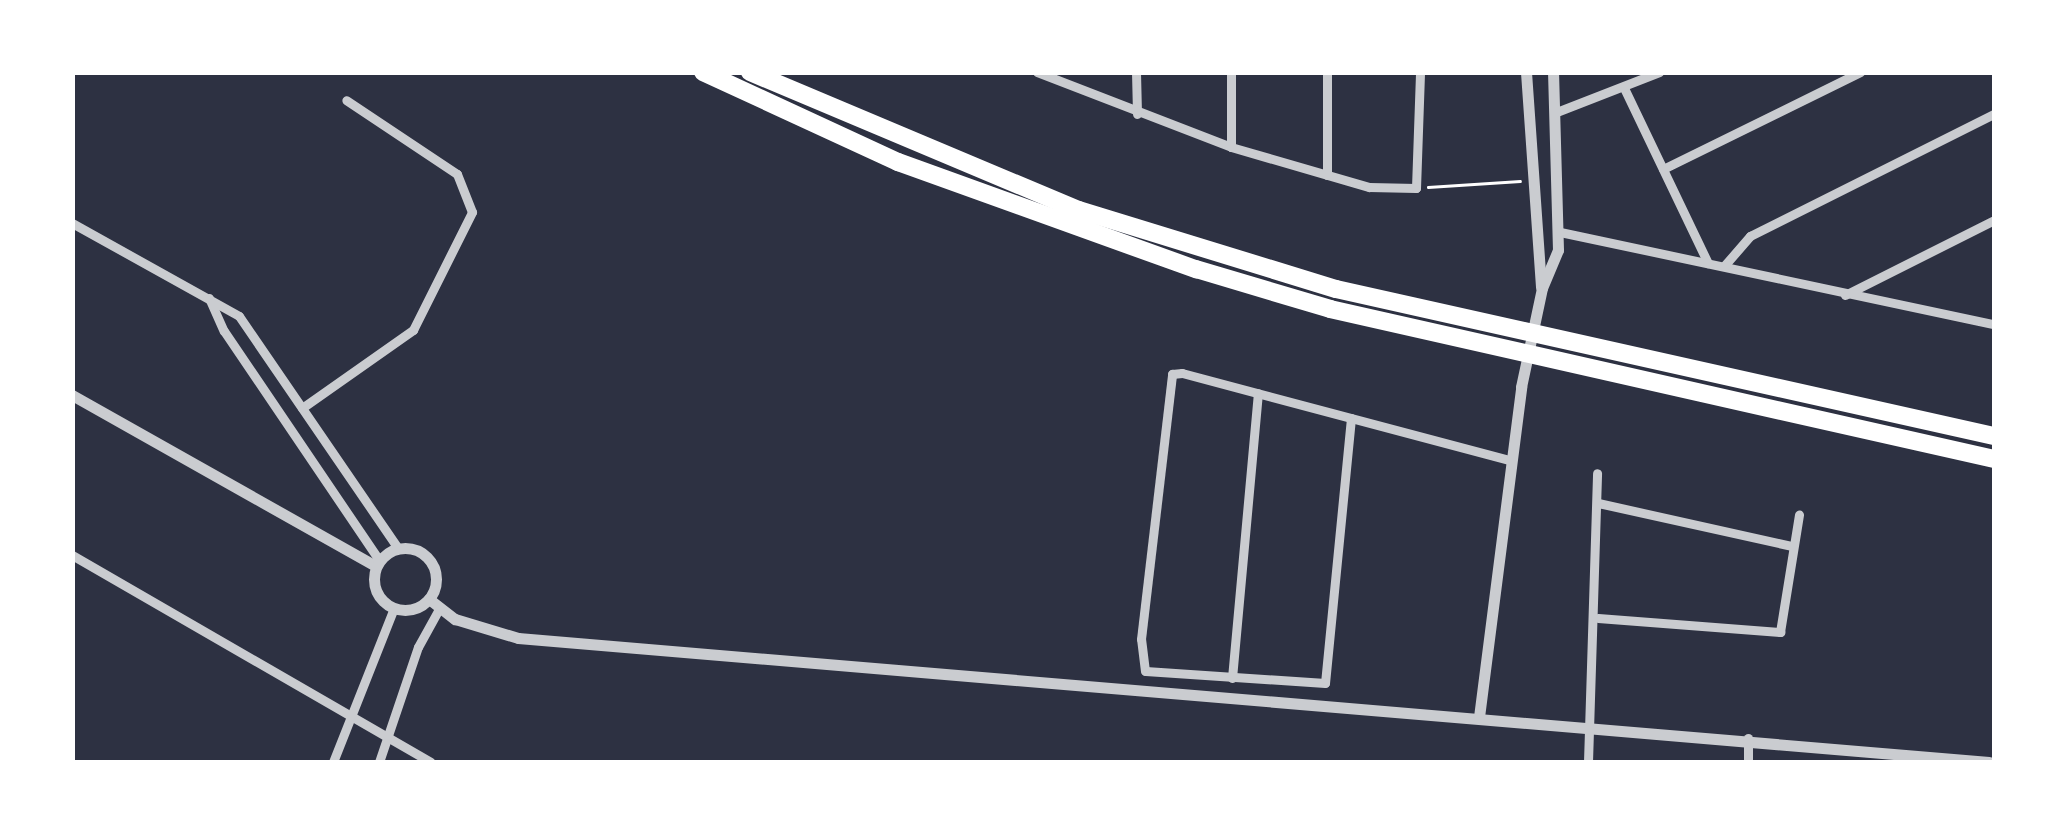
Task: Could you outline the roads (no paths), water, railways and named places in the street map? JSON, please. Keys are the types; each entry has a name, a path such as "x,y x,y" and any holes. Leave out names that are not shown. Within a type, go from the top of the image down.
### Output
{"highway":[{"path":"703,72 898,162 1196,269 1330,309 1994,459"},
{"path":"750,72 1078,210 1336,289 1994,436"}],"street":[{"path":"1136,72 1137,114"},
{"path":"1230,147 1231,72"},
{"path":"1327,72 1327,175"},
{"path":"1039,73 1230,147 1369,188 1416,188 1420,72"},
{"path":"1526,72 1529,181 1542,288"},
{"path":"1480,717 1521,387 1542,288 1560,232 1552,72"},
{"path":"1554,113 1624,90 1659,72"},
{"path":"1663,168 1860,72"},
{"path":"1624,90 1708,263"},
{"path":"302,408 413,330 472,212 457,174 346,100"},
{"path":"1724,266 1750,236 1994,114"},
{"path":"1844,296 1994,220"},
{"path":"72,222 240,316 398,548"},
{"path":"1560,232 1844,296 1994,324"},
{"path":"209,298 224,331 378,563"},
{"path":"1351,418 1329,679 1321,685 1145,670 1140,640 1168,381 1182,373 1510,460"},
{"path":"1232,678 1258,393"},
{"path":"72,396 378,563"},
{"path":"1588,762 1598,618 1597,474"},
{"path":"1598,503 1792,546"},
{"path":"1598,618 1780,632 1800,514"},
{"path":"380,762 434,604 434,567 420,551 398,548 378,563 374,586 394,608 434,604 518,638 1748,738 1989,762"},
{"path":"72,555 350,721 431,762"},
{"path":"333,762 394,608"},
{"path":"1748,738 1748,762"}]}
